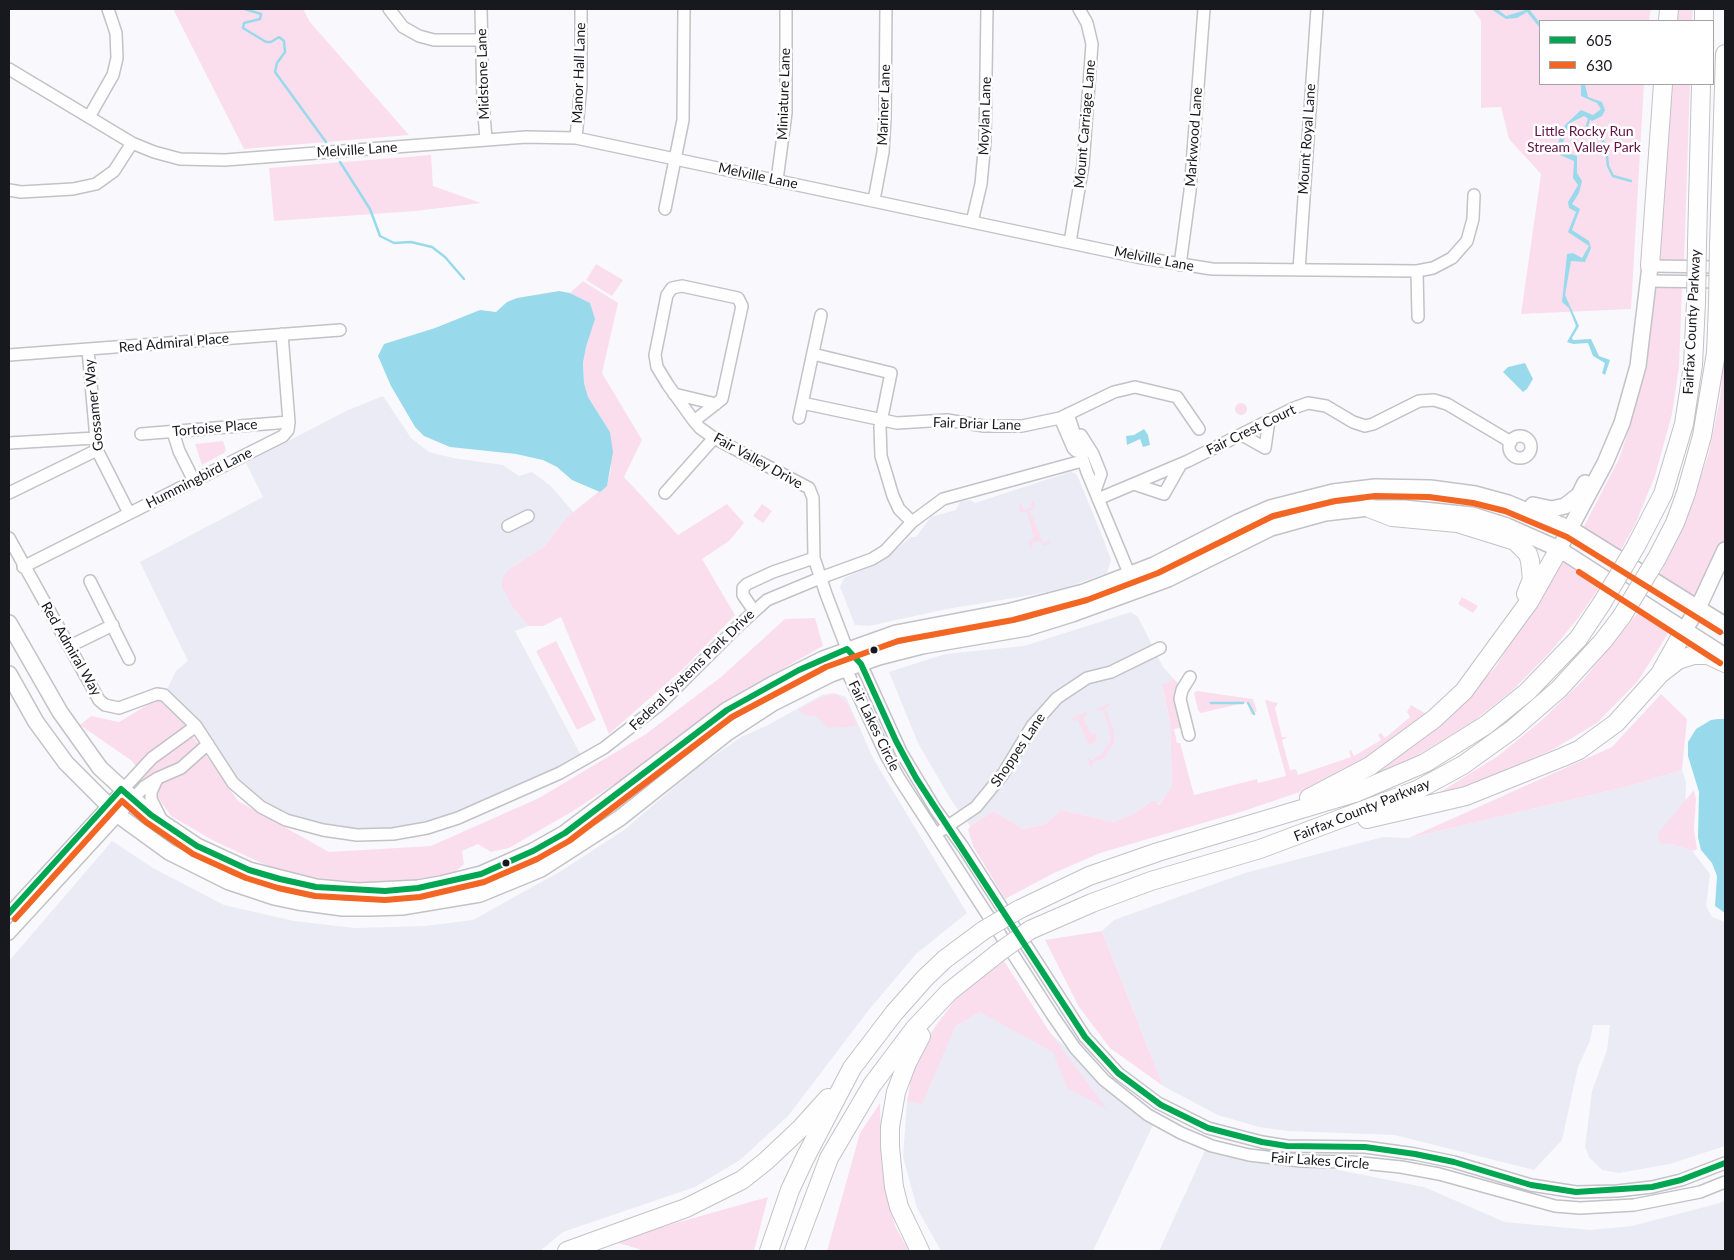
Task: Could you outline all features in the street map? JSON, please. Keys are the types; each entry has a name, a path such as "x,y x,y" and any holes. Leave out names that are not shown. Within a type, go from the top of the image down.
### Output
{"highway":[{"name":"Fairfax County Parkway","path":"794,1251 829,1158 872,1085 916,1028 949,992 998,953 1030,930 1092,903 1151,881 1301,835 1418,790 1463,765 1513,730 1559,689 1603,641 1622,616 1657,558 1683,501 1702,436 1716,353 1725,54"},
{"path":"1649,274 1663,85"},
{"name":"Fairfax County Parkway","path":"768,1251 790,1190 804,1158 852,1068 894,1013 945,959 984,930 1018,910 1089,876 1182,845 1355,793 1426,763 1486,725 1527,692 1578,638 1602,603 1636,546 1663,494 1684,424 1693,365 1701,85"},
{"path":"1369,508 1392,517 1438,520 1474,527 1504,536 1523,547 1530,560 1532,579 1504,639"},
{"path":"1182,845 1293,805 1370,766 1445,709 1464,691 1504,639 1529,602 1559,549"},
{"path":"1660,674 1685,629"},
{"path":"1301,835 1466,796 1563,757 1579,750 1616,724 1660,674 1678,660 1694,654 1708,656 1725,663"},
{"path":"920,1251 908,1228 894,1187 890,1147 893,1107 900,1078 914,1048 935,1016 967,979"},
{"path":"567,1251 686,1208 742,1180 766,1161 801,1128 852,1068"}],"main road":[{"path":"1559,549 1610,453 1624,411 1638,366 1649,274"},
{"path":"9,623 72,730 100,768 133,800 197,846 249,870 316,888 358,892 418,888 481,874 533,851 565,833 727,710 799,670 847,649 916,628 1044,604 1102,586 1185,550 1238,522 1302,499 1375,488 1442,489 1474,487 1552,510 1565,506 1579,495 1614,423 1624,411"},
{"path":"1442,489 1508,503 1570,529 1725,625"},
{"path":"9,674 36,722 66,763 112,811 148,838 181,859 229,882 274,897 343,908 402,907 449,901 494,890 556,861 620,818 727,733 773,703 846,669 922,646 1027,628 1168,579 1271,528 1324,514 1369,508 1404,508 1472,515 1530,535 1559,549 1725,656"},
{"path":"1685,629 1698,608 1725,550"}],"street":[{"path":"89,117 113,75 117,58 116,32 108,9"},
{"path":"389,9 403,27 419,36 434,40 481,40"},
{"name":"Midstone Lane","path":"482,9 481,40 486,140"},
{"name":"Manor Hall Lane","path":"576,138 581,85 581,9"},
{"path":"665,209 683,120 684,9"},
{"name":"Miniature Lane","path":"777,180 786,113 786,9"},
{"name":"Mariner Lane","path":"874,200 882,152 885,117 886,9"},
{"name":"Moylan Lane","path":"972,222 981,184 985,141 987,9"},
{"name":"Mount Carriage Lane","path":"1070,242 1083,165 1092,44 1087,23 1079,9"},
{"name":"Markwood Lane","path":"1180,265 1190,191 1204,9"},
{"name":"Mount Royal Lane","path":"1299,270 1317,9"},
{"name":"Melville Lane","path":"9,69 132,143 162,155 205,161 538,136 576,138 1180,265 1235,270 1417,271 1444,264 1463,247 1472,228 1474,195"},
{"path":"9,190 21,192 73,189 96,184 114,171 132,143"},
{"path":"1649,274 1725,267"},
{"path":"1417,271 1418,317"},
{"path":"1649,274 1725,282"},
{"name":"Fair Valley Drive","path":"694,421 722,399 742,306 738,298 682,286 672,288 667,295 655,355 658,367 674,394 694,421 714,438 809,488 813,498 814,558 847,649"},
{"path":"799,418 821,315"},
{"name":"Red Admiral Place","path":"9,355 340,330"},
{"path":"282,334 289,422"},
{"name":"Gossamer Way","path":"88,350 97,450 129,513"},
{"path":"813,354 891,373 881,420 881,456 888,483 899,509 912,522"},
{"name":"Fair Briar Lane","path":"802,403 897,424 947,420 984,426 1022,426 1064,416 1114,392 1135,387 1177,397 1199,429"},
{"path":"674,394 716,404"},
{"name":"Fair Crest Court","path":"1096,495 1134,484 1181,464 1294,408 1316,403 1326,406 1353,422 1364,426 1373,424 1419,401 1434,400 1447,404 1511,442"},
{"path":"1064,416 1072,435 1082,436 1083,454 1096,495 1136,590"},
{"path":"1242,435 1265,448 1269,420"},
{"name":"Tortoise Place","path":"142,434 289,422"},
{"name":"Hummingbird Lane","path":"23,567 283,436 288,430 289,422"},
{"path":"173,432 179,451 194,481"},
{"path":"9,443 95,438"},
{"path":"662,496 714,438"},
{"path":"9,493 97,450"},
{"name":"Federal Systems Park Drive","path":"164,695 196,726 227,776 240,792 261,807 286,820 323,830 357,835 393,834 427,828 458,818 560,773 604,748 658,706 754,611 777,595 872,559 885,551 912,522 943,499 1083,454"},
{"path":"1134,484 1164,494 1181,464"},
{"path":"508,526 528,516"},
{"name":"Red Admiral Way","path":"9,538 23,567 70,646 94,694 105,705 119,708 157,694 164,695"},
{"path":"754,611 743,595 743,588 746,584 773,572 814,558"},
{"path":"90,581 129,659"},
{"path":"70,646 112,625"},
{"name":"Shoppes Lane","path":"934,834 976,807 1003,774 1032,726 1057,698 1087,678 1111,672 1160,648"},
{"name":"Fair Lakes Circle","path":"847,649 861,664 898,746 1085,1037 1118,1073 1158,1103 1208,1128 1234,1136 1288,1146 1365,1147 1415,1154 1454,1162 1531,1185 1576,1192 1617,1192 1652,1187 1681,1180 1725,1163"},
{"name":"Fair Lakes Circle","path":"847,649 846,669 886,755 934,834 1075,1048 1104,1080 1148,1114 1181,1133 1212,1146 1249,1155 1294,1161 1352,1162 1401,1167 1439,1174 1555,1206 1580,1208 1634,1205 1700,1192 1725,1182"},
{"path":"1189,735 1180,699 1182,690 1190,677"},
{"path":"9,934 36,906 112,811 122,789 152,758 196,726"},
{"path":"9,913 112,811 133,800 151,782 181,768 208,744"},
{"path":"158,778 151,792 151,799 165,824"}],"shaded area":[{"path":"383,396 411,438 429,452 453,458 503,465 519,476 532,472 551,486 574,513 567,517 544,547 509,569 514,609 528,626 515,631 584,761 458,818 378,835 286,820 225,773 164,695 176,671 188,661 140,562 263,497 246,463 346,411"},
{"path":"1070,472 1075,473 1078,477 1103,538 1111,560 1107,573 1068,587 1032,595 947,609 869,626 855,625 840,587 844,578 879,563 911,537 916,537 931,517 956,510 960,502 971,500 975,503"},
{"path":"1131,612 1138,617 1163,667 1174,679 1162,686 1170,722 1172,787 1167,795 1158,805 1153,800 1135,813 1114,822 1061,810 1045,824 1023,829 994,811 970,826 951,800 918,743 889,672 945,654 1024,646"},
{"path":"834,693 846,697 874,760 967,913 916,954 868,1011 788,1116 740,1160 695,1187 563,1232 540,1251 9,1251 9,961 112,841 153,868 224,905 294,921 355,928 425,926 473,920 561,871 624,830 698,767 741,737 766,726 822,695"},
{"path":"1682,770 1686,782 1685,823 1690,848 1710,874 1706,906 1712,917 1725,922 1725,1146 1670,1164 1619,1173 1602,1170 1589,1157 1585,1147 1592,1091 1607,1050 1610,1025 1593,1025 1590,1041 1578,1067 1562,1140 1534,1170 1395,1135 1288,1131 1259,1127 1218,1115 1163,1086 1102,931 1114,920 1245,873 1383,837 1409,838 1625,787"},
{"path":"980,1012 1051,1034 1104,1080 1156,1119 1093,1251 941,1251 917,1208 903,1157 907,1101 955,1027"},
{"path":"1208,1144 1424,1187 1505,1222 1590,1230 1632,1226 1720,1203 1725,1200 1725,1251 1159,1251"}],"green space":[{"path":"173,9 303,9 310,22 409,135 244,149"},
{"name":"Little Rocky Run Stream Valley Park","path":"1473,9 1651,9 1649,20 1539,20 1539,85 1644,85 1631,309 1521,314 1541,174 1509,139 1501,107 1481,108 1481,21"},
{"path":"1673,9 1693,9 1692,20 1672,20"},
{"path":"1669,85 1690,85 1684,263 1658,263"},
{"path":"431,155 433,186 481,203 416,211 274,221 269,168"},
{"path":"596,264 623,280 612,296 586,280"},
{"path":"583,281 618,303 602,373 642,440 624,477 678,535 727,504 744,523 729,541 702,559 735,615 684,668 609,734 561,617 543,626 528,626 514,609 502,587 502,579 509,569 544,547 567,517 607,485 611,469 610,432 588,397 584,383 583,363 594,319 590,303 570,293"},
{"path":"1652,288 1682,288 1679,367 1672,414 1655,476 1635,525 1619,553 1582,530 1619,459 1628,432 1641,380"},
{"path":"1725,344 1725,540 1713,569 1696,598 1693,598 1659,576 1688,515 1709,452 1720,399"},
{"path":"1241,403 1247,409 1241,415 1235,409"},
{"path":"223,441 226,450 224,453 202,465 195,444"},
{"path":"1031,501 1034,501 1036,507 1030,511 1043,543 1049,541 1051,543 1044,546 1040,541 1032,543 1031,550 1028,542 1034,538 1027,512 1020,512 1018,505 1021,504 1024,510 1032,507"},
{"path":"762,504 772,511 763,523 753,516"},
{"path":"1561,561 1601,585 1579,617 1551,651 1513,690 1475,720 1418,755 1373,775 1441,724 1495,668"},
{"path":"1112,588 1111,591 1073,604 1022,617 999,626 872,652 873,649 895,643 975,627"},
{"path":"1462,597 1478,606 1473,613 1458,604"},
{"path":"1640,610 1671,629 1638,681 1597,723 1552,750 1459,790 1437,794 1498,756 1542,720 1583,680"},
{"path":"815,618 823,646 745,690 633,772 573,811 509,848 491,852 478,844 462,851 464,864 452,875 373,884 285,874 214,841 171,816 146,780 133,788 132,786 141,774 132,761 80,725 91,716 119,722 164,695 238,801 329,852 431,846 539,798 646,734 721,677 785,619"},
{"path":"556,641 596,720 577,730 536,651"},
{"path":"1174,679 1179,684 1174,696 1181,728 1174,729 1177,743 1180,743 1194,795 1257,779 1258,783 1286,776 1265,700 1278,703 1275,708 1282,737 1288,737 1282,740 1290,770 1296,769 1298,775 1351,757 1349,751 1351,750 1354,756 1381,740 1378,735 1381,733 1385,738 1410,717 1407,712 1411,705 1428,715 1393,743 1314,787 1244,811 1100,853 1054,873 1005,899 973,846 968,830 970,826 994,811 1023,829 1045,824 1061,810 1114,822 1135,813 1153,800 1159,805 1172,787 1170,722 1162,685"},
{"path":"1197,691 1253,699 1257,711 1251,715 1248,702 1201,713 1198,710 1194,693"},
{"path":"836,694 848,704 857,726 828,728 816,716 806,715 798,710 822,697"},
{"path":"1661,694 1687,719 1682,770 1625,787 1409,838 1612,747"},
{"path":"1110,703 1110,706 1105,708 1114,731 1114,743 1104,758 1092,763 1092,769 1087,757 1091,761 1102,754 1111,740 1103,710 1098,711 1096,709"},
{"path":"1086,712 1088,714 1083,717 1090,734 1094,733 1097,735 1095,742 1089,745 1078,720 1074,721 1071,719"},
{"path":"1694,790 1696,799 1694,830 1697,849 1694,851 1673,844 1661,844 1658,833"},
{"path":"1102,931 1163,1086 1110,1048 1079,1007 1045,940"},
{"path":"1002,958 1051,1034 1107,1109 1067,1088 1053,1052 980,1012 955,1027 922,1104 907,1101 915,1057 961,992"},
{"path":"880,1103 882,1167 895,1226 909,1251 827,1251 860,1133"},
{"path":"768,1197 754,1251 645,1251 612,1241"}],"water":[{"path":"1491,9 1497,9 1506,16 1529,9 1539,22 1539,27 1527,12 1517,18 1506,19"},
{"path":"1581,85 1585,85 1588,97 1602,102 1605,110 1602,116 1592,121 1584,116 1570,123 1562,145 1564,152 1577,156 1577,173 1582,181 1579,193 1572,204 1580,209 1572,230 1589,241 1591,248 1585,262 1571,261 1565,295 1579,326 1572,338 1573,340 1591,339 1599,356 1610,360 1605,375 1602,373 1605,363 1593,356 1588,343 1573,344 1567,342 1576,326 1569,308 1562,302 1567,254 1573,253 1582,258 1589,246 1568,232 1576,212 1569,208 1568,202 1578,185 1573,178 1574,161 1560,155 1557,146 1565,125 1581,110 1593,115 1601,109 1597,103 1581,96"},
{"path":"559,291 570,293 590,303 595,319 583,363 584,383 588,397 610,432 613,452 607,486 600,492 572,480 557,467 543,460 516,454 450,447 424,436 415,427 391,386 378,356 384,344 435,328 480,310 496,312 507,302 517,298"},
{"path":"1525,363 1533,379 1523,392 1503,372 1508,367"},
{"path":"1144,429 1148,435 1150,445 1143,447 1140,439 1127,445 1126,436 1134,435"},
{"path":"1725,719 1725,913 1715,906 1717,876 1712,863 1701,850 1698,837 1699,792 1688,756 1688,742 1696,729 1711,720"}],"waterway":[{"path":"245,9 261,14 260,19 244,23 243,28 266,42 271,42 279,37 284,41 285,52 277,63 275,72 326,142"},
{"path":"1589,119 1587,126 1592,133 1603,141 1606,148 1608,166 1613,176 1631,181"},
{"path":"340,162 370,209 380,236 394,243 411,242 432,247 445,257 464,279"},
{"path":"1211,703 1243,703"},
{"path":"1248,703 1254,714"}],"transit line":[{"name":"630","path":"15,919 122,801 146,822 193,854 246,878 278,888 315,896 385,900 420,897 484,882 537,859 569,841 732,717 826,667 898,641 1013,620 1087,600 1158,573 1273,516 1335,501 1375,496 1429,497 1473,503 1505,511 1567,537 1720,632"},
{"name":"630","path":"1579,572 1720,663"},
{"name":"605","path":"9,913 121,789 151,815 197,846 249,870 280,879 316,887 385,891 418,888 481,874 533,851 565,833 727,710 799,670 847,649 861,664 896,741 916,778 1085,1037 1118,1073 1161,1105 1208,1128 1262,1142 1287,1146 1365,1147 1415,1154 1454,1162 1531,1185 1576,1192 1652,1187 1681,1180 1725,1163"}]}
